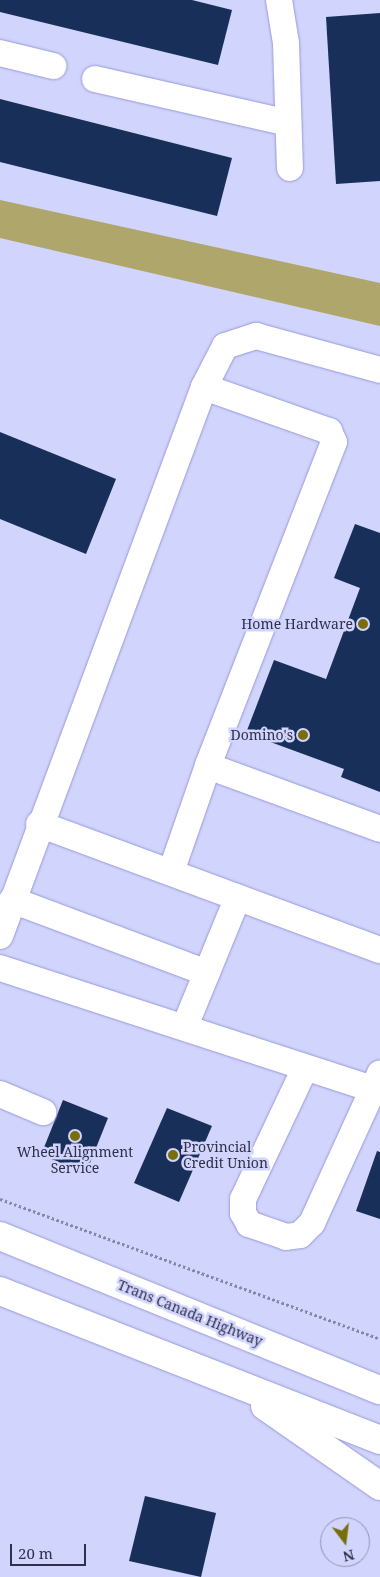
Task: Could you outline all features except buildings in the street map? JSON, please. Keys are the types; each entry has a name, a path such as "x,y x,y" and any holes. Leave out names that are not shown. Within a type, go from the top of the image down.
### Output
{"highway":[{"name":"Trans Canada Highway","path":"0,1236 380,1390"},
{"path":"0,1290 380,1440"},
{"path":"227,1380 380,1486"}],"street":[{"path":"279,0 286,43 290,168"},
{"path":"0,53 53,66"},
{"path":"95,79 288,124"},
{"path":"0,936 39,824 204,387 225,346 256,336 380,370"},
{"path":"171,872 208,766 334,442 329,431 204,387"},
{"path":"208,766 380,829"},
{"path":"39,824 380,950"},
{"path":"185,1026 238,897"},
{"path":"12,900 206,974"},
{"path":"0,968 185,1026 305,1068 377,1081 312,1223 300,1235 286,1238 248,1224 243,1213 244,1200 305,1068"},
{"path":"0,1094 43,1112"}],"path":[{"path":"0,1199 380,1339"}],"shaded area":[{"path":"0,200 380,283 380,326 0,238"}],"place":[{"name":"Home Hardware","path":"363,624"},
{"name":"Domino's","path":"303,735"},
{"name":"Wheel Alignment Service","path":"75,1136"},
{"name":"Provincial Credit Union","path":"173,1155"}]}
